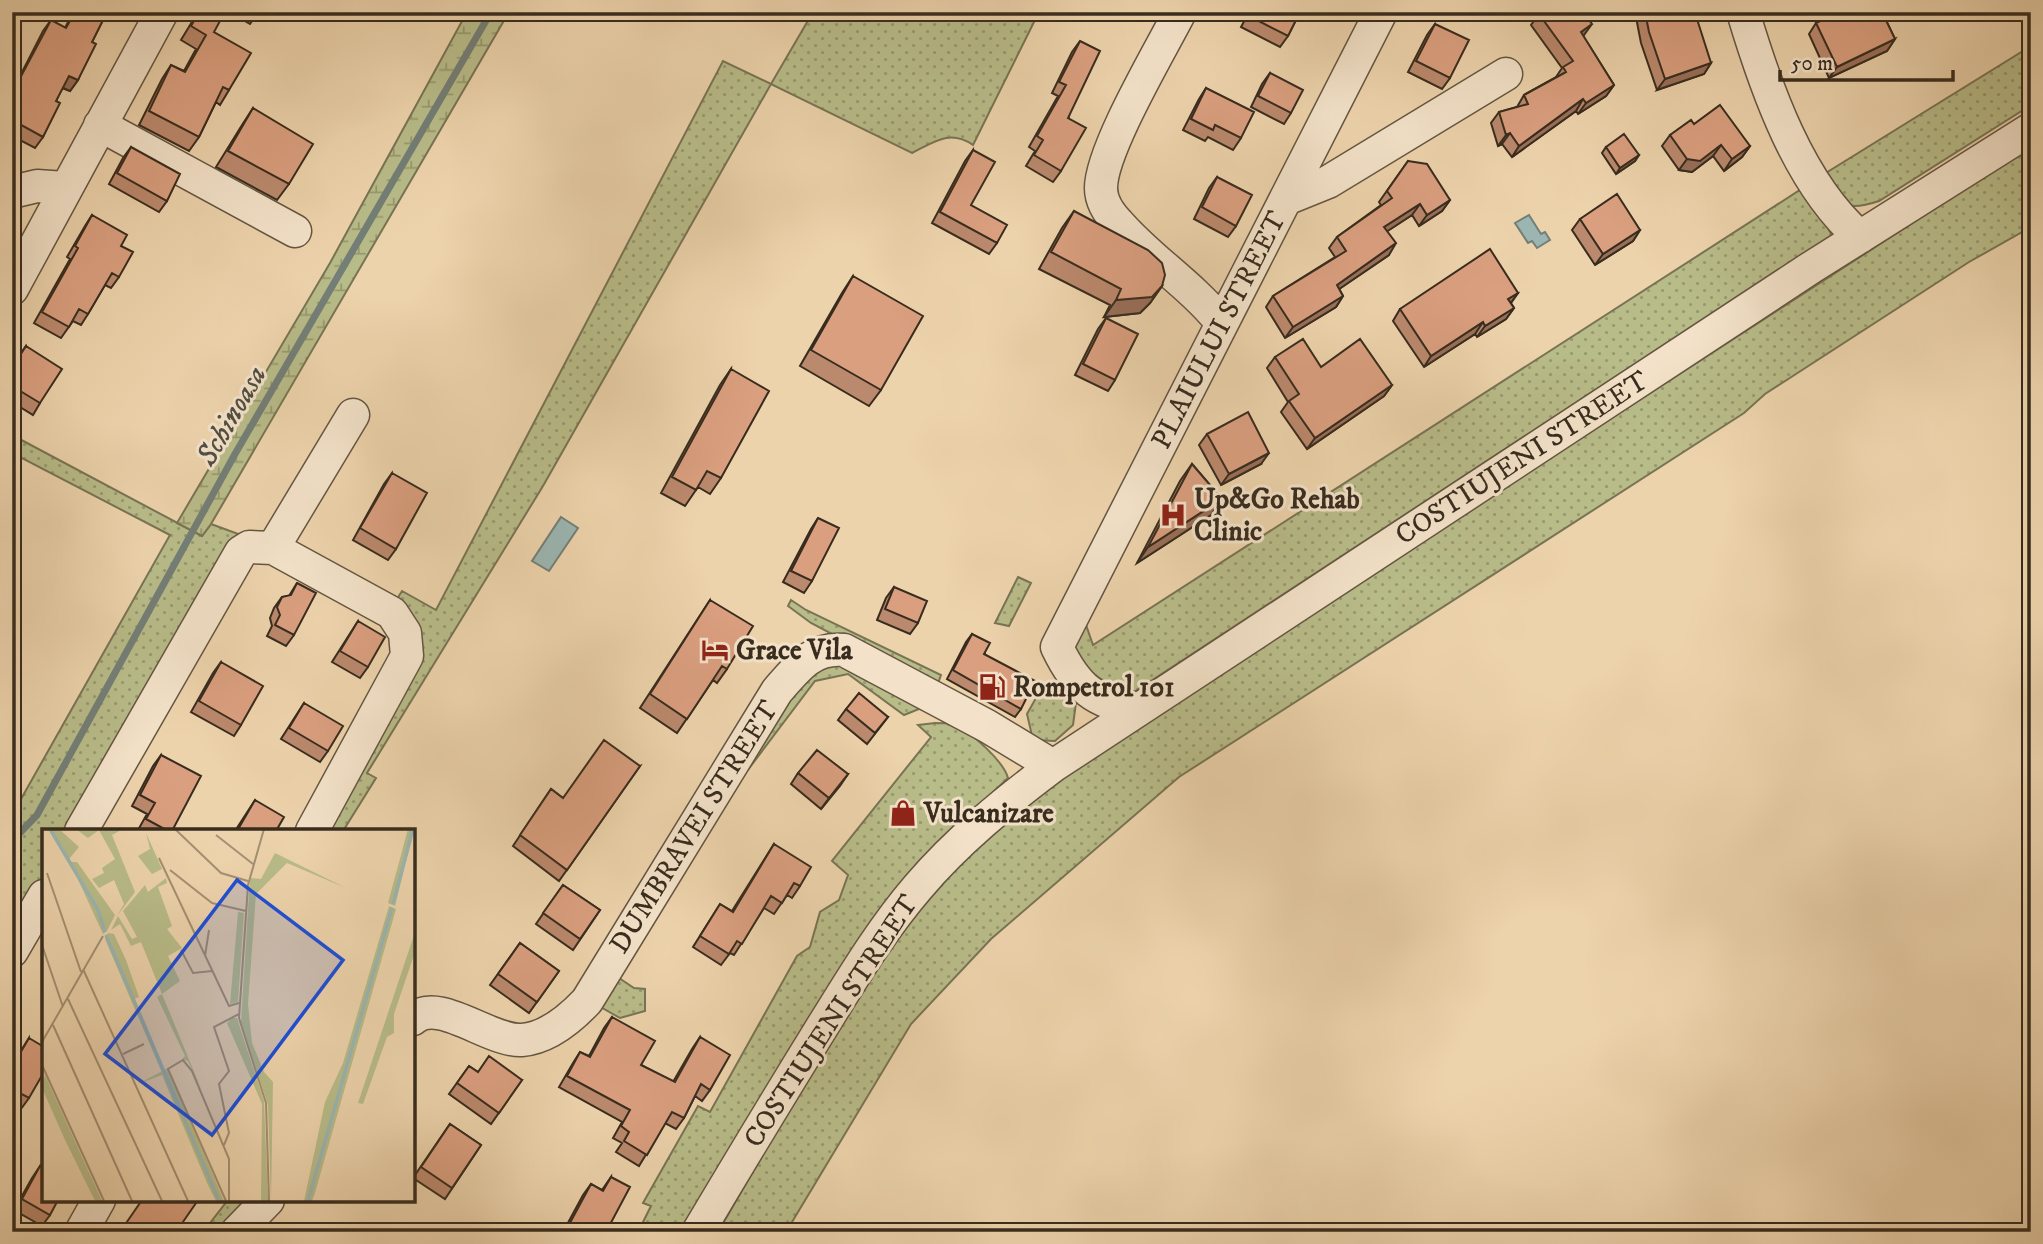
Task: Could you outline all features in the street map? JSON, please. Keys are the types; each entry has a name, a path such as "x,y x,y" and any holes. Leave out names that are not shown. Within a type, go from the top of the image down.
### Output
{"street":[{"path":"12,289 162,12"},
{"path":"1180,12 1119,131 1102,173 1101,190 1104,204 1122,228 1205,302 1221,322"},
{"name":"PLAIULUI STREET","path":"1139,709 1121,707 1088,693 1075,681 1057,647 1381,12"},
{"path":"1743,12 1761,72 1803,161 1837,218 1860,237"},
{"path":"1286,199 1328,182 1506,74"},
{"path":"100,125 295,231"},
{"name":"COSTIUJENI STREET","path":"698,1232 804,1056 893,919 919,885 970,835 1053,766 1860,237 2031,129"},
{"path":"12,192 37,186 65,188"},
{"path":"273,548 352,415"},
{"path":"82,829 241,552 249,547 273,548 392,613 405,633 407,656 313,829"},
{"name":"DUMBRAVEI STREET","path":"415,1017 436,1012 457,1018 497,1038 523,1040 552,1030 575,1014 587,1001 777,691 813,654 829,648 844,650 987,726 1053,766"},
{"path":"12,951 42,899"},
{"path":"81,1232 99,1202"},
{"path":"237,1232 266,1202"}],"green space":[{"path":"467,12 509,12 211,524 202,536 177,523 330,263"},
{"path":"813,12 1039,12 973,145 965,140 949,138 935,141 912,153 771,84"},
{"path":"2031,46 2031,105 1879,201 1858,206 1844,204 1821,176"},
{"path":"723,61 771,84 543,486 367,773 376,778 344,829 320,829 395,692 395,602 402,591 436,610"},
{"path":"2031,146 2031,227 1969,262 1765,394 1744,413 1179,777 991,939 911,1024 786,1232 718,1232 829,1040 890,948 961,864 1010,818 1064,777 1177,700"},
{"path":"1803,188 1832,235 1131,694 1098,677 1078,658 1076,643 1086,625 1093,645"},
{"path":"12,435 202,536 211,524 252,539 71,829 42,829 42,880 12,931 12,815 170,535 12,453"},
{"path":"1018,577 1031,583 1009,626 995,623"},
{"path":"791,600 806,610 941,675 936,689 811,623 788,606"},
{"path":"831,659 929,705 904,715 848,674 815,681 738,783 716,821 709,817 784,690"},
{"path":"1056,689 1069,690 1076,703 1073,725 1055,741 1033,740 1027,714 1036,698"},
{"path":"952,724 967,732 993,755 1008,778 960,823 683,1232 638,1232 651,1206 643,1203 698,1106 710,1112 797,956 810,947 820,912 839,900 848,875 832,861 931,737 918,725"},
{"path":"616,976 634,988 645,989 645,1011 620,1018 597,1005"},
{"path":"226,1202 256,1202 228,1232 203,1232"}],"water":[{"path":"1529,215 1541,234 1545,232 1550,240 1537,248 1532,241 1528,243 1515,223"},
{"path":"561,517 578,528 549,571 532,561"}],"building":[{"path":"75,12 107,12 92,42 96,44 78,80 69,76 56,101 60,103 43,137 12,120 12,84 14,80 18,82 51,20 66,28"},
{"path":"199,12 220,21 214,32 251,53 229,90 223,87 199,137 149,111 171,65 185,72 206,35 191,26"},
{"path":"1251,12 1300,12 1288,36 1249,16"},
{"path":"1583,12 1592,24 1581,32 1614,85 1586,103 1583,99 1519,146 1510,133 1506,135 1499,112 1528,104 1524,95 1566,72 1563,67 1573,61 1539,14"},
{"path":"1645,12 1685,12 1687,19 1696,16 1711,63 1665,79"},
{"path":"1839,12 1882,12 1895,39 1837,67 1816,23"},
{"path":"1435,24 1469,40 1450,78 1416,61"},
{"path":"1080,41 1100,51 1068,118 1086,128 1061,171 1034,155 1043,140 1037,136 1066,85 1059,82"},
{"path":"1270,73 1303,90 1291,113 1258,96"},
{"path":"1206,88 1254,112 1241,138 1215,125 1213,130 1191,119"},
{"path":"1720,105 1750,146 1732,159 1721,145 1700,161 1687,159 1670,135 1691,120 1694,124"},
{"path":"253,108 313,144 289,184 228,151"},
{"path":"1624,134 1639,155 1620,168 1606,147"},
{"path":"131,147 180,174 167,201 117,173"},
{"path":"973,150 995,162 971,205 1007,225 997,243 940,212"},
{"path":"1408,161 1427,164 1450,200 1427,215 1420,204 1384,227 1396,243 1337,285 1343,296 1293,327 1273,296 1346,251 1337,237 1392,198 1387,191"},
{"path":"1217,177 1252,195 1236,226 1202,207"},
{"path":"1617,194 1640,230 1603,254 1580,219"},
{"path":"1074,211 1148,250 1162,263 1165,275 1162,286 1152,297 1116,300 1121,289 1051,252"},
{"path":"92,215 127,235 121,246 133,252 119,277 112,273 88,314 79,309 69,327 42,312 78,248 75,246"},
{"path":"1490,249 1518,293 1508,299 1514,308 1485,326 1483,322 1431,356 1400,309"},
{"path":"853,276 923,316 881,390 811,350"},
{"path":"1106,318 1138,334 1115,380 1083,364"},
{"path":"1303,339 1321,367 1360,339 1392,385 1315,438 1289,401 1299,394 1275,357"},
{"path":"26,346 62,369 40,403 12,386 12,368"},
{"path":"731,369 769,391 721,478 707,471 696,490 672,477"},
{"path":"1248,412 1269,453 1229,474 1207,434"},
{"path":"1192,464 1222,499 1148,547"},
{"path":"392,473 427,493 396,549 360,528"},
{"path":"818,518 839,528 812,581 791,571"},
{"path":"297,583 316,593 294,635 275,625 280,615 277,607 282,597 291,595"},
{"path":"894,587 927,601 918,623 885,609"},
{"path":"710,600 753,626 727,669 722,666 687,719 650,694"},
{"path":"358,621 385,637 368,667 340,651"},
{"path":"972,634 990,643 984,654 1035,681 1021,709 953,670"},
{"path":"221,662 263,686 241,725 199,701"},
{"path":"859,693 888,717 875,733 846,709"},
{"path":"304,703 343,726 328,751 289,728"},
{"path":"604,740 640,766 567,870 520,835 551,789 563,798"},
{"path":"817,750 848,774 829,798 798,773"},
{"path":"161,755 201,776 173,829 164,829 146,819 155,803 140,795"},
{"path":"255,800 284,817 277,829 238,829"},
{"path":"774,844 811,867 800,886 794,883 782,903 771,896 742,944 737,941 729,954 700,936 720,904 733,912"},
{"path":"563,885 600,910 580,939 543,913"},
{"path":"520,943 559,971 537,1002 498,974"},
{"path":"612,1017 655,1041 641,1065 675,1082 700,1037 730,1055 710,1090 701,1084 684,1118 672,1112 647,1155 624,1141 629,1132 621,1126 630,1110 567,1076 580,1052 590,1057"},
{"path":"29,1038 42,1046 42,1075 29,1098 12,1089 12,1067"},
{"path":"489,1056 522,1080 499,1113 457,1083 469,1066 478,1072"},
{"path":"450,1124 481,1145 452,1188 421,1167"},
{"path":"40,1166 42,1202 57,1202 50,1215 22,1199"},
{"path":"611,1177 630,1187 606,1232 565,1232 591,1184 603,1191"},
{"path":"141,1202 196,1203 176,1232 120,1232"}],"waterway":[{"name":"Schinoasa","path":"12,841 37,815 235,454 491,12"}],"place":[{"name":"Up&Go Rehab Clinic","path":"1173,515"},
{"name":"Grace Vila","path":"715,650"},
{"name":"Rompetrol 101","path":"992,687"},
{"name":"Vulcanizare","path":"903,813"}]}
